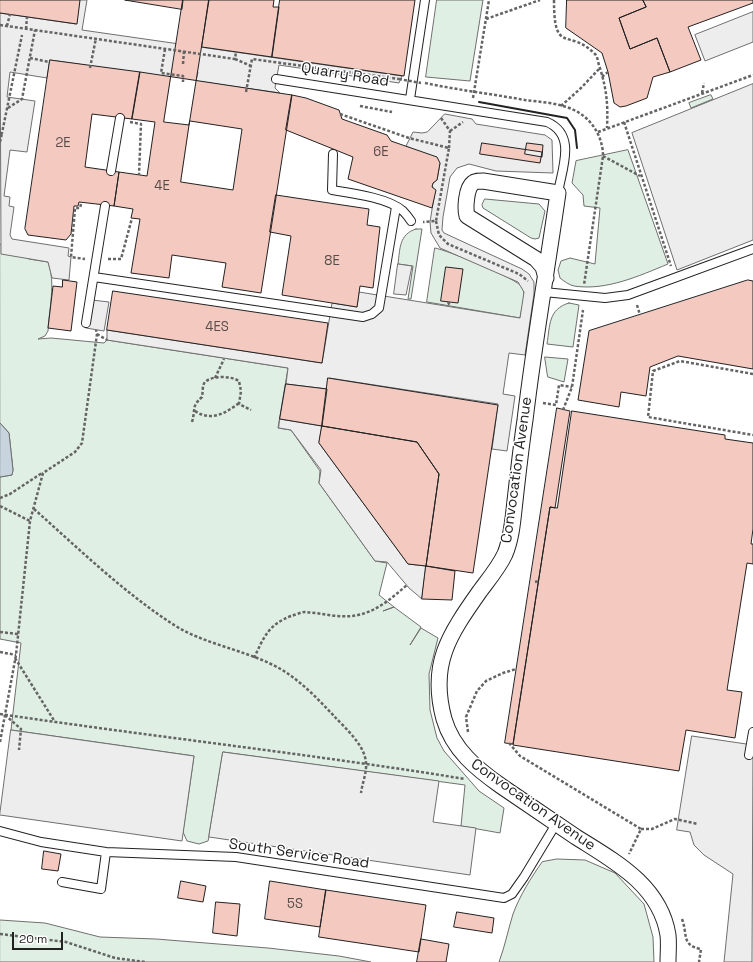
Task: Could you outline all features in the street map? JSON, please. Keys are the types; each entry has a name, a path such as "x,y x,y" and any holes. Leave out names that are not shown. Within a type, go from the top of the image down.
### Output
{"street":[{"path":"545,285 543,267 536,259 472,219 468,216 465,206 470,186 477,181 558,193"},
{"name":"Convocation Avenue","path":"558,193 527,400 511,531 505,553 453,632 443,654 438,676 439,694 445,722 452,738 467,760 556,824 623,867 640,881 651,895 663,917 668,935 668,962"}],"lane":[{"path":"410,99 425,0"},
{"name":"Quarry Road","path":"276,79 471,109 547,122 557,126 564,135 565,144 558,193"},
{"path":"111,172 120,119"},
{"path":"333,154 332,190 369,196 403,211 411,221"},
{"path":"86,323 105,206"},
{"path":"94,277 363,317 372,314 379,308 396,207"},
{"path":"545,285 605,298 618,297 628,295 753,250"},
{"path":"749,755 753,732"},
{"name":"South Service Road","path":"0,831 41,842 106,852 236,857 504,898 512,894 534,862 556,824"},
{"path":"62,882 101,889 106,852"}],"path":[{"path":"450,131 469,118 488,0"},
{"path":"486,19 540,0"},
{"path":"554,0 556,28 561,37 584,46 596,55 608,101 608,128"},
{"path":"7,26 10,14"},
{"path":"26,29 27,17"},
{"path":"0,25 235,59 251,66"},
{"path":"8,108 22,99 35,30"},
{"path":"0,142 22,35"},
{"path":"90,68 96,38"},
{"path":"165,49 161,73 183,76 183,82"},
{"path":"183,64 184,51"},
{"path":"235,59 236,52"},
{"path":"30,58 49,62"},
{"path":"246,92 252,59 441,86"},
{"path":"560,106 581,88 600,68"},
{"path":"602,77 608,72"},
{"path":"598,132 753,75"},
{"path":"702,93 704,83"},
{"path":"340,114 409,138 449,148"},
{"path":"441,118 450,131 449,148 436,221 439,235 448,244 519,274 528,280 530,285"},
{"path":"120,119 141,124 139,175"},
{"path":"624,122 640,176 675,278"},
{"path":"603,156 640,176"},
{"path":"71,258 75,208 80,208 81,204"},
{"path":"121,259 132,218"},
{"path":"430,222 436,221"},
{"path":"448,302 450,306"},
{"path":"633,307 644,303"},
{"path":"638,305 640,314"},
{"path":"0,498 15,491 75,452 82,443 97,334 89,308"},
{"path":"563,410 572,387 581,309 588,310"},
{"path":"97,334 107,340"},
{"path":"215,378 224,359"},
{"path":"753,374 680,361 654,371 648,417 753,435"},
{"path":"192,422 196,401 202,397 206,381 215,378 233,378 239,381 241,391 239,402 226,413 214,416 201,415 195,411"},
{"path":"527,400 556,405 559,385 572,387"},
{"path":"239,402 239,404 251,410"},
{"path":"0,742 16,657 30,521 43,473"},
{"path":"0,506 30,521"},
{"path":"34,509 123,589 172,624 199,637 276,667 298,681 316,697 347,730 361,748 366,763 361,792"},
{"path":"254,658 267,631 281,620 304,612 330,615 357,615 378,608 393,598 407,585"},
{"path":"0,632 18,634"},
{"path":"0,652 16,657 56,722"},
{"path":"471,738 466,717 477,692 486,681 516,669"},
{"path":"0,714 366,763 466,779"},
{"path":"5,715 20,729 19,750"},
{"path":"509,743 520,756 641,829 652,829 675,819 698,824"},
{"path":"629,856 641,829"},
{"path":"0,934 66,942 115,958 145,962"},
{"path":"114,962 115,958"}],"green space":[{"path":"437,0 483,0 470,81 426,77"},
{"path":"711,95 713,99 691,108 689,103"},
{"path":"628,150 668,264 634,278 610,284 586,287 570,285 560,278 558,270 561,261 570,258 595,264 600,208 584,206 583,195 572,183 576,161"},
{"path":"485,199 539,204 545,211 539,238 531,238 483,208 482,205"},
{"path":"422,229 411,299 408,299 413,266 398,264 399,253 403,238 410,231"},
{"path":"0,244 29,259 48,262 52,279 52,287 48,331 45,336 38,339 51,338 104,343 107,340 288,368 278,428 291,430 320,471 319,483 375,561 387,563 379,595 421,627 410,645 421,628 438,638 429,674 430,710 437,738 444,751 479,791 504,808 500,833 461,826 465,785 223,752 208,841 199,844 187,841 183,832 194,756 11,730 21,643 0,639 0,477 12,475 13,470 9,433 0,423"},
{"path":"435,248 482,265 518,283 522,287 524,294 520,318 427,302"},
{"path":"569,303 579,305 573,347 547,344 551,319 557,309"},
{"path":"545,357 568,359 564,382 548,377"},
{"path":"557,859 585,860 615,873 644,904 653,937 654,962 499,962 513,914 526,887 542,862"},
{"path":"0,920 45,923 100,937 156,939 268,948 339,956 371,962 0,962"}],"shaded area":[{"path":"80,0 87,0 82,30 402,76 399,83 279,65 275,88 280,93 196,81 198,72 173,67 171,77 166,77 50,60 47,78 10,72 7,97 35,101 27,152 10,150 4,196 10,197 9,206 14,207 10,235 12,239 69,248 68,256 71,257 69,280 52,278 48,262 1,254 0,13 76,24"},
{"path":"753,12 753,42 705,61 695,35"},
{"path":"753,84 753,240 677,270 632,133"},
{"path":"445,114 472,119 476,124 545,135 552,140 553,173 496,171 469,164 457,168 450,177 443,217 442,230 444,233 522,269 529,274 534,282 534,294 525,355 509,353 503,394 515,396 507,451 492,449 498,404 329,378 327,389 286,384 288,368 107,340 107,330 322,363 332,303 357,307 359,292 520,318 524,292 518,282 440,248 431,233 430,222 435,191 432,186 437,180 440,163 406,146 413,132 427,132"},
{"path":"398,264 412,266 406,295 394,294"},
{"path":"92,300 109,302 104,331 86,328"},
{"path":"280,419 322,426 319,443 408,564 426,566 422,599 409,588 387,562 375,561 319,483 321,470 291,430 279,428"},
{"path":"0,423 9,433 13,470 12,475 0,477"},
{"path":"11,730 194,756 182,841 0,815"},
{"path":"692,736 753,745 752,962 724,962 733,874 704,855 694,845 690,832 677,830"},
{"path":"223,752 439,781 433,822 476,828 470,875 209,837"}],"building":[{"path":"0,0 80,0 77,24 0,13"},
{"path":"125,0 183,0 182,9"},
{"path":"183,0 209,0 189,125 164,122"},
{"path":"209,0 274,0 273,7 279,7 272,57 202,47"},
{"path":"280,0 415,0 404,76 272,57"},
{"path":"567,0 643,0 646,7 619,18 630,49 657,38 670,72 653,77 647,98 620,107 614,103 608,72 602,53 566,28"},
{"path":"643,0 753,0 753,3 688,27 701,60 670,72 657,38 630,49 619,18 646,7"},
{"path":"50,60 140,72 132,119 92,114 85,167 119,172 114,206 79,202 78,206 74,206 71,234 66,240 28,235 25,229"},
{"path":"140,72 292,95 261,293 222,287 226,263 172,255 169,278 131,273 140,219 131,218 133,209 114,206 119,172 147,176 155,122 132,119","holes":["190,121 242,129 233,190 181,182"]},
{"path":"292,95 306,98 339,110 342,119 387,135 391,141 437,157 440,163 437,180 433,183 432,187 436,190 432,208 348,179 353,157 286,130"},
{"path":"482,143 542,152 540,163 480,154"},
{"path":"527,143 543,145 542,157 525,154"},
{"path":"276,195 369,209 367,225 380,227 373,288 360,286 357,307 282,295 291,236 270,232"},
{"path":"446,267 463,269 458,303 441,301"},
{"path":"63,280 77,282 71,331 48,328 53,286 62,287"},
{"path":"748,280 753,281 753,369 678,356 650,367 646,396 621,392 619,407 578,400 589,331"},
{"path":"113,291 328,323 322,363 107,330"},
{"path":"328,378 498,405 473,573 426,566 439,474 417,442 322,426"},
{"path":"286,384 327,389 322,426 280,419"},
{"path":"557,408 570,411 555,508 550,507 513,744 505,743"},
{"path":"572,411 725,435 725,439 753,443 753,529 751,544 753,544 753,564 747,563 727,690 742,692 735,738 686,730 679,771 513,745 550,507 557,508"},
{"path":"322,426 417,442 439,474 426,566 408,564 319,443"},
{"path":"426,566 455,571 452,600 422,599"},
{"path":"44,851 61,854 58,871 42,869"},
{"path":"181,881 206,886 203,902 178,898"},
{"path":"270,881 326,890 320,927 265,919"},
{"path":"326,890 426,905 419,952 319,937"},
{"path":"216,902 240,904 237,936 213,933"},
{"path":"457,912 494,918 492,933 454,927"},
{"path":"421,939 449,944 446,962 417,962"}],"wall":[{"path":"479,102 567,118 575,130 577,148"}]}
